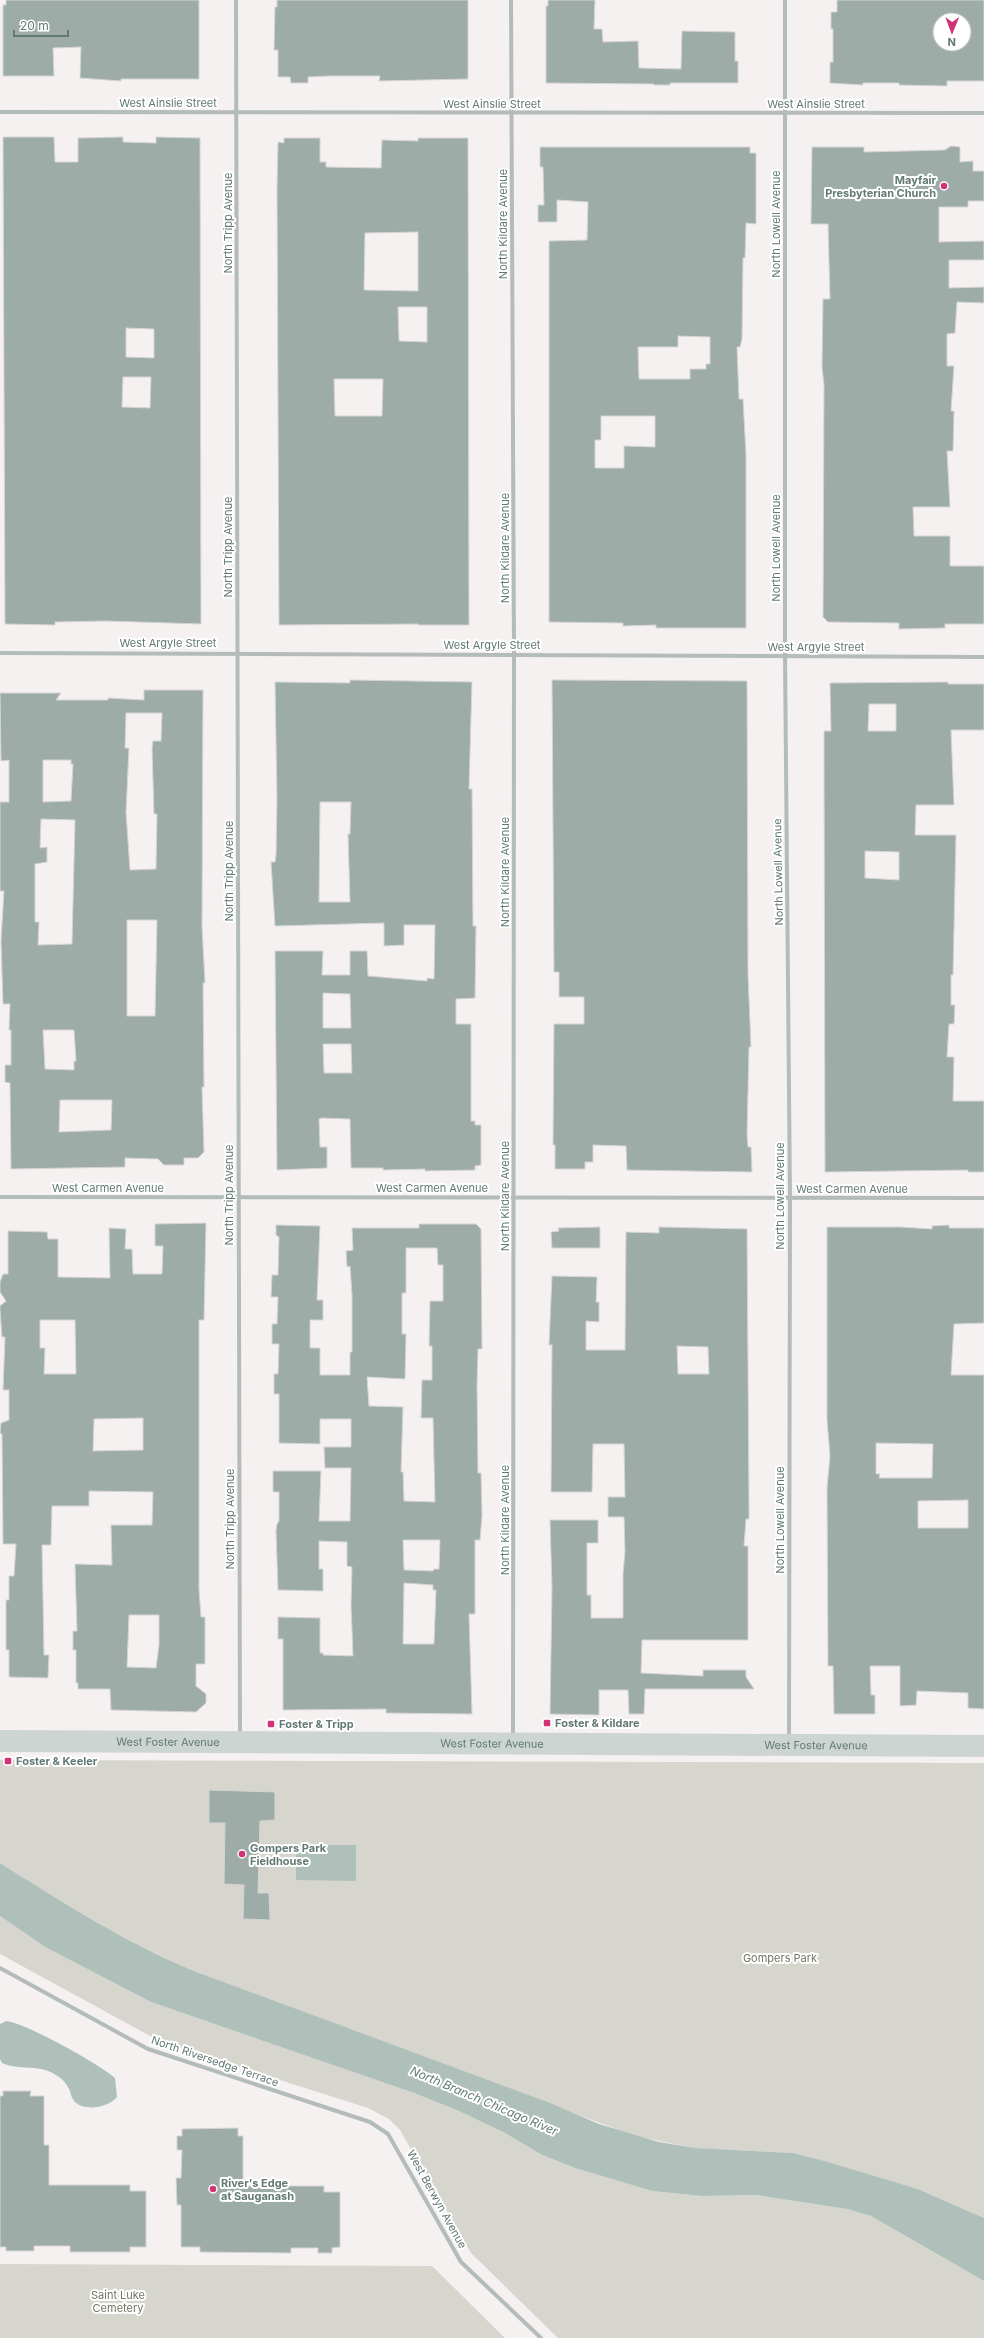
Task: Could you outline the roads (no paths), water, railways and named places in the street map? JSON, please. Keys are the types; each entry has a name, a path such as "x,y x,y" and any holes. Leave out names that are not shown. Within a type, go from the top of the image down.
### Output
{"main road":[{"name":"West Foster Avenue","path":"0,1741 984,1746"}],"street":[{"name":"North Tripp Avenue","path":"236,0 240,1742"},
{"name":"North Kildare Avenue","path":"511,0 514,654 513,1744"},
{"name":"North Lowell Avenue","path":"785,0 785,656 790,1198 789,1745"},
{"name":"West Ainslie Street","path":"0,112 984,113"},
{"name":"West Argyle Street","path":"0,653 238,652 984,657"},
{"name":"West Carmen Avenue","path":"0,1197 984,1198"},
{"name":"North Riversedge Terrace","path":"0,1968 148,2049 370,2122 388,2134"},
{"name":"West Berwyn Avenue","path":"388,2134 461,2262 541,2338"}],"water":[{"path":"296,1845 356,1845 356,1881 296,1880"},
{"name":"North Branch Chicago River","path":"0,1863 71,1907 119,1934 194,1971 550,2103 599,2124 659,2142 695,2148 793,2153 918,2189 984,2218 984,2281 871,2216 847,2209 756,2195 702,2196 652,2191 575,2168 542,2155 505,2133 461,2112 414,2093 151,2002 45,1947 0,1916"},
{"path":"6,2021 16,2023 45,2036 94,2063 115,2078 117,2097 103,2106 85,2107 75,2102 66,2084 55,2074 42,2069 13,2066 2,2063 0,2059 0,2024"}],"place":[{"name":"Mayfair Presbyterian Church","path":"944,186"},
{"name":"Foster & Kildare","path":"547,1723"},
{"name":"Foster & Tripp","path":"271,1724"},
{"name":"Foster & Keeler","path":"8,1761"},
{"name":"Gompers Park Fieldhouse","path":"242,1854"},
{"name":"River's Edge at Sauganash","path":"213,2189"}],"park label":[{"name":"Gompers Park","path":"780,1958"},
{"name":"Saint Luke Cemetery","path":"118,2301"}]}
